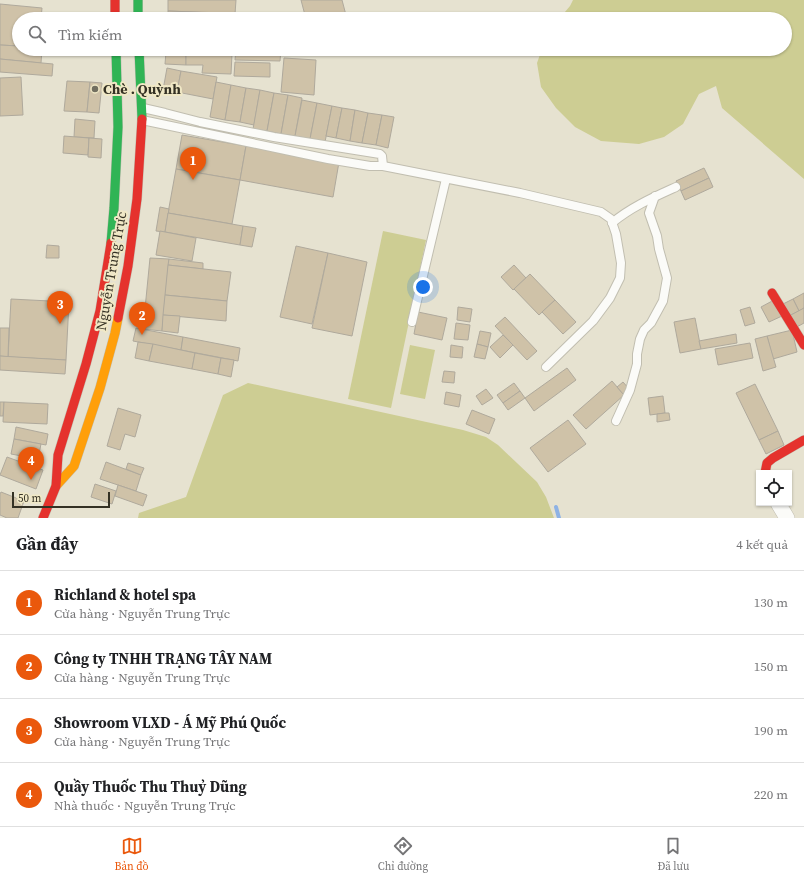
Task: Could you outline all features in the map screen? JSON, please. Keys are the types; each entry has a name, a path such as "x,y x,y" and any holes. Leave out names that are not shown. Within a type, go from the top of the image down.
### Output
{"main road":[{"path":"115,0 115,12"},
{"path":"138,0 138,12"},
{"name":"Nguyễn Trung Trực","path":"43,518 56,486 58,455 86,364 100,312 111,240 114,208 118,127 116,56"},
{"name":"Nguyễn Trung Trực","path":"56,486 74,466 100,388 115,333 128,266 137,199 142,120 140,56"},
{"path":"772,293 804,345"},
{"path":"766,470 767,463 773,458 804,440"}],"street":[{"path":"780,506 787,518"}],"lane":[{"path":"142,108 200,122 267,135 380,154 382,156 383,166"},
{"path":"142,120 328,159 370,166 383,166 446,178 520,193 601,212 611,219 616,234 621,263 620,278 610,298 593,321 546,367"},
{"path":"412,322 446,178"},
{"path":"612,223 620,216 646,200 676,187"},
{"path":"616,421 630,390 637,364 640,339 644,330 651,323 664,301 667,278 649,213 655,196"}],"green space":[{"path":"573,0 804,0 804,179 722,108 716,86 699,94 683,124 664,137 639,144 601,141 575,127 556,108 541,87 537,63 540,56 792,56 792,12 565,12"},
{"path":"383,231 426,240 391,408 348,399"},
{"path":"410,345 435,350 425,399 400,394"},
{"path":"248,383 463,430 486,437 498,445 537,482 546,497 554,518 138,518 139,513 186,497 223,395"}],"building":[{"path":"168,0 236,0 235,12 168,11"},
{"path":"301,0 342,0 345,12 304,12"},
{"path":"0,4 42,8 42,12 12,12 12,46 0,45"},
{"path":"168,11 195,12 168,12"},
{"path":"0,45 12,46 12,56 42,56 41,63 0,59"},
{"path":"166,56 186,56 186,65 165,64"},
{"path":"186,56 232,56 231,74 202,73 203,65 186,65"},
{"path":"235,56 280,56 280,61 235,60"},
{"path":"284,58 316,60 314,95 281,92"},
{"path":"0,59 53,64 52,76 0,72"},
{"path":"235,62 270,63 270,77 234,76"},
{"path":"167,68 181,71 177,92 163,90"},
{"path":"181,71 217,77 213,99 177,92"},
{"path":"21,77 23,115 0,116 0,78"},
{"path":"67,81 90,82 87,112 64,111"},
{"path":"90,82 102,83 99,113 87,112"},
{"path":"216,82 231,85 225,120 210,117"},
{"path":"231,85 246,88 240,122 225,120"},
{"path":"246,88 260,90 254,125 240,122"},
{"path":"260,90 274,93 267,131 253,129"},
{"path":"274,93 288,95 281,134 267,131"},
{"path":"288,95 302,98 295,136 281,134"},
{"path":"302,100 317,103 310,139 295,136"},
{"path":"317,103 332,106 325,142 310,139"},
{"path":"332,106 342,108 336,138 326,136"},
{"path":"342,108 355,110 350,141 336,138"},
{"path":"355,110 368,113 362,143 350,141"},
{"path":"368,113 382,115 376,145 362,143"},
{"path":"382,115 394,117 388,148 376,145"},
{"path":"75,119 95,121 94,138 74,137"},
{"path":"182,135 246,146 240,180 176,169"},
{"path":"64,136 89,138 88,155 63,153"},
{"path":"89,138 102,139 101,158 88,157"},
{"path":"246,146 339,162 333,197 240,180"},
{"path":"704,168 709,178 681,191 676,181"},
{"path":"176,169 240,180 232,224 168,213"},
{"path":"709,178 713,187 685,200 681,191"},
{"path":"160,207 169,209 165,232 156,231"},
{"path":"168,213 243,226 240,245 165,232"},
{"path":"243,226 256,228 252,247 240,245"},
{"path":"160,231 196,238 192,261 156,255"},
{"path":"47,245 59,246 59,258 46,258"},
{"path":"296,246 328,253 312,324 280,317"},
{"path":"328,253 367,262 352,336 312,328"},
{"path":"150,258 169,259 162,331 143,329"},
{"path":"169,259 203,263 203,269 168,265"},
{"path":"168,265 231,272 227,301 165,295"},
{"path":"514,265 526,278 513,290 501,277"},
{"path":"530,274 555,300 539,315 514,289"},
{"path":"804,293 804,308 799,311 793,299"},
{"path":"165,295 227,301 226,321 163,315"},
{"path":"11,299 69,302 66,360 8,357"},
{"path":"793,299 799,311 789,316 783,304"},
{"path":"555,300 576,322 563,334 542,312"},
{"path":"774,300 782,316 769,322 761,307"},
{"path":"458,307 472,309 470,322 457,320"},
{"path":"750,307 755,323 745,326 740,310"},
{"path":"804,308 804,323 795,328 789,316"},
{"path":"418,312 447,318 442,340 414,334"},
{"path":"163,315 180,316 178,333 162,331"},
{"path":"505,317 537,351 527,360 495,326"},
{"path":"695,318 701,349 680,353 674,322"},
{"path":"456,323 470,325 468,340 454,339"},
{"path":"0,328 9,328 8,357 0,356"},
{"path":"136,328 183,337 181,350 133,341"},
{"path":"792,330 797,352 773,359 767,336"},
{"path":"480,331 491,333 488,347 477,344"},
{"path":"736,334 737,343 701,349 699,341"},
{"path":"503,335 513,345 500,358 490,347"},
{"path":"767,336 776,367 763,371 755,339"},
{"path":"183,337 240,348 238,361 181,350"},
{"path":"138,342 153,344 149,361 135,358"},
{"path":"750,343 753,358 718,365 715,349"},
{"path":"153,344 195,353 192,369 149,361"},
{"path":"477,344 488,347 485,359 474,357"},
{"path":"451,345 463,347 462,358 450,357"},
{"path":"195,353 221,358 218,374 192,369"},
{"path":"0,356 66,360 65,374 0,370"},
{"path":"221,358 234,360 231,377 218,374"},
{"path":"567,368 576,380 534,411 525,398"},
{"path":"444,371 455,372 454,383 442,382"},
{"path":"612,381 624,395 586,429 573,415"},
{"path":"623,382 630,390 624,395 617,387"},
{"path":"514,383 520,391 503,403 497,395"},
{"path":"755,384 778,431 759,440 736,393"},
{"path":"486,389 493,398 482,405 476,396"},
{"path":"520,391 525,398 508,410 503,403"},
{"path":"446,392 461,395 459,407 444,404"},
{"path":"663,396 665,413 650,415 648,398"},
{"path":"0,402 4,402 3,416 0,416"},
{"path":"4,402 48,404 47,424 3,422"},
{"path":"118,408 141,415 135,437 125,434 120,450 107,446"},
{"path":"472,410 495,419 489,434 466,424"},
{"path":"669,413 670,420 657,422 657,414"},
{"path":"568,420 586,444 548,472 530,448"},
{"path":"16,427 48,434 46,445 14,439"},
{"path":"778,431 784,445 766,454 759,440"},
{"path":"14,439 41,444 38,459 11,454"},
{"path":"7,457 43,470 36,489 0,475"},
{"path":"106,462 141,475 136,491 100,479"},
{"path":"128,463 144,468 141,475 126,469"},
{"path":"95,484 116,491 112,504 91,497"},
{"path":"118,485 147,495 143,506 115,496"},
{"path":"1,492 24,501 18,518 7,518 0,515"}],"waterway":[{"path":"556,507 559,518"}],"traffic: fast":[{"path":"138,0 138,12"},
{"path":"111,243 118,127 116,56"},
{"path":"139,56 142,119"}],"traffic: slow":[{"path":"56,486 74,466 100,388 118,318"}],"traffic: jam":[{"path":"115,0 115,12"},
{"path":"118,318 128,266 137,199 142,119"},
{"path":"43,518 56,486 58,455 86,364 100,311 111,243"},
{"path":"772,293 804,345"},
{"path":"766,470 767,463 773,458 804,440"}],"place":[{"name":"Chè . Quỳnh","path":"95,89"},
{"name":"Richland & hotel spa","path":"193,180"},
{"name":"Showroom VLXD - Á Mỹ Phú Quốc","path":"60,324"},
{"name":"Công ty TNHH TRẠNG TÂY NAM","path":"142,335"},
{"name":"Quầy Thuốc Thu Thuỷ Dũng","path":"31,480"}]}
